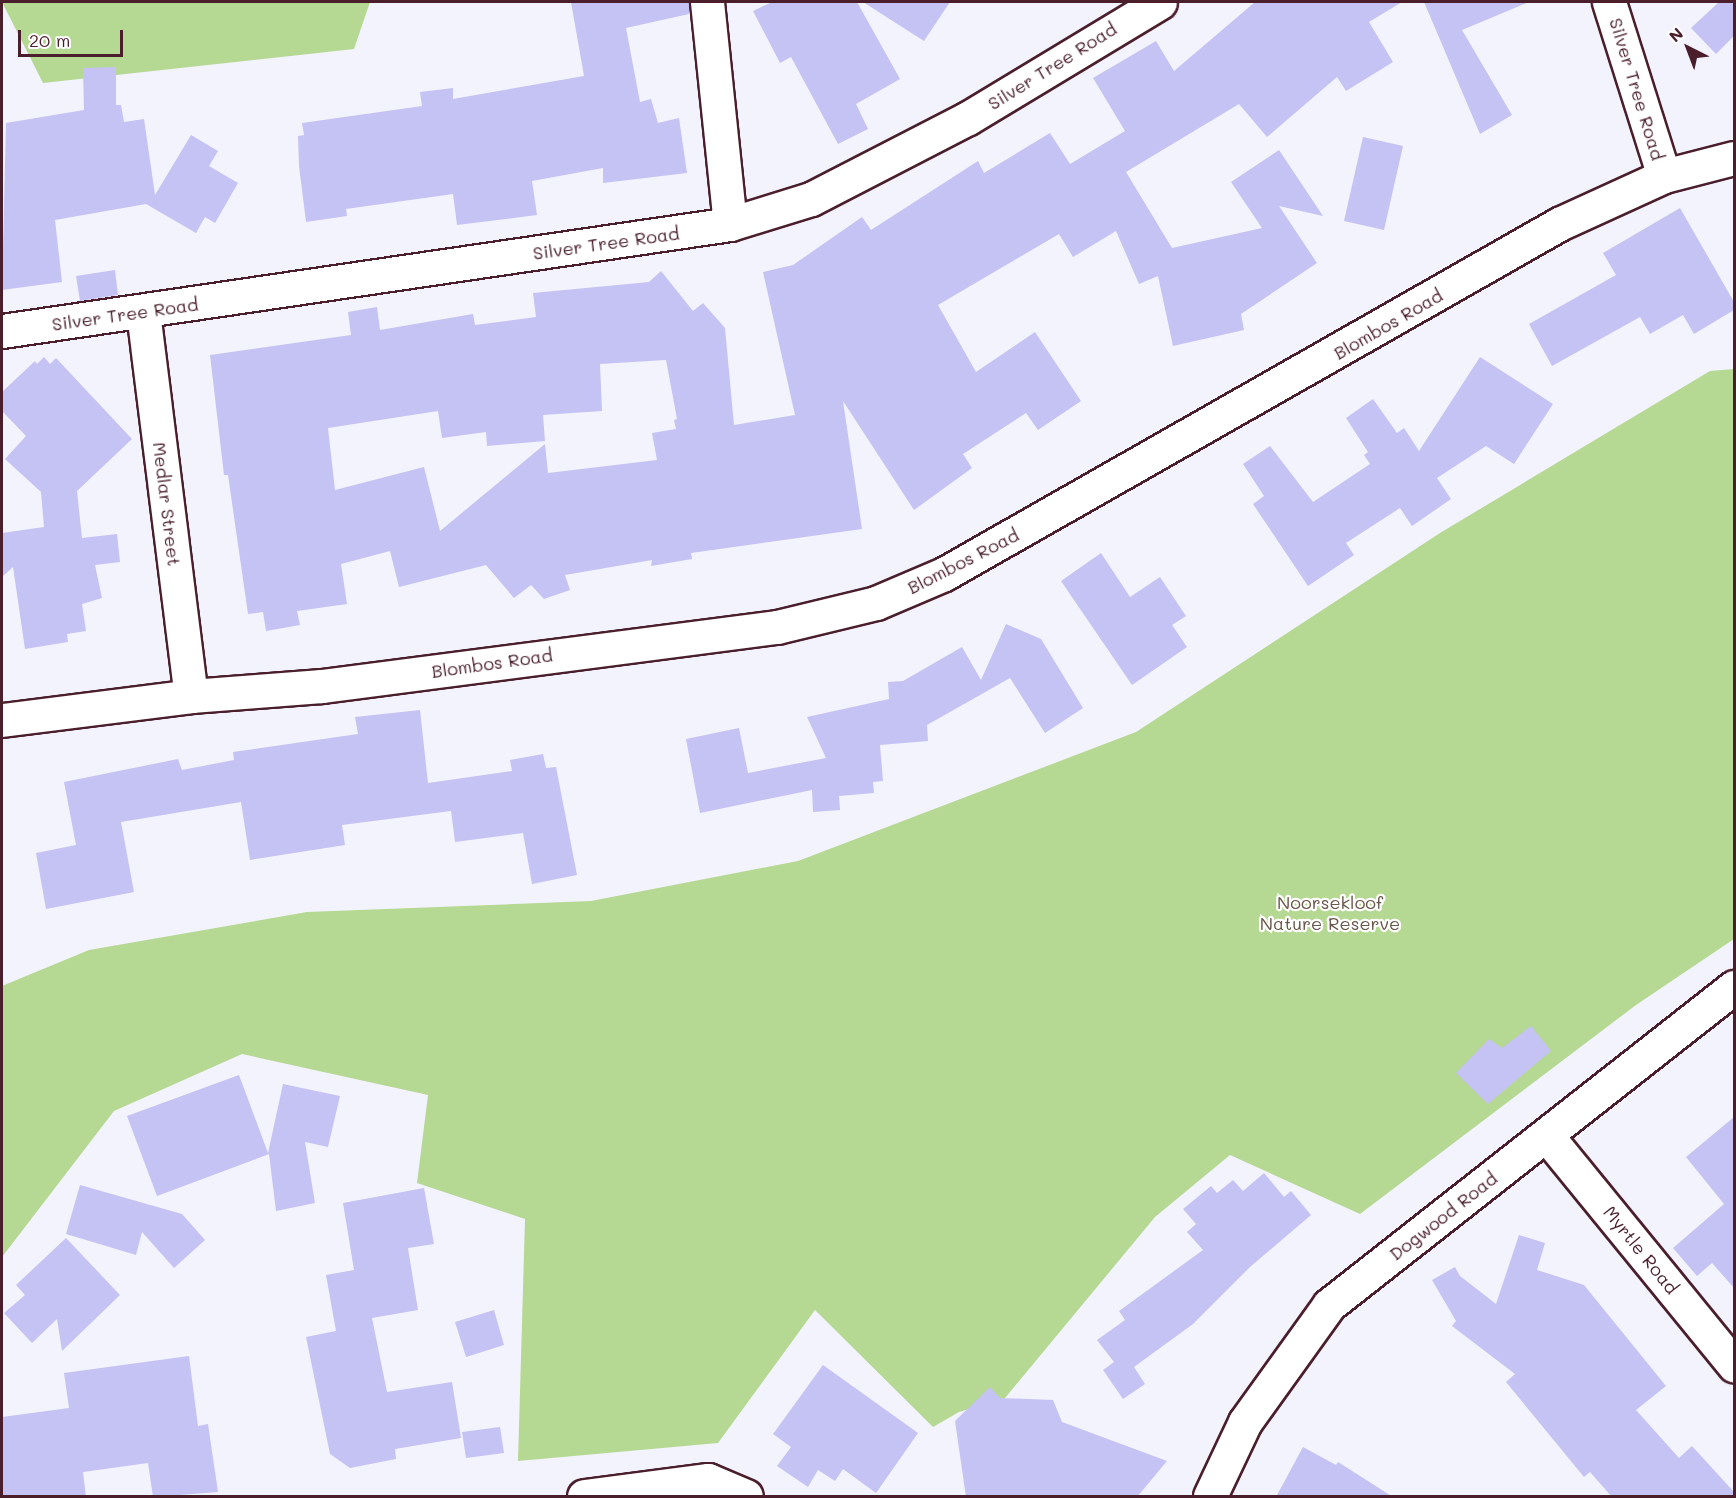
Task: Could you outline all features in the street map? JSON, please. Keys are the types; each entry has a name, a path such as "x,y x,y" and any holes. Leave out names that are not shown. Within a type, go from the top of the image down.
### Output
{"street":[{"path":"707,2 730,224"},
{"name":"Silver Tree Road","path":"2,331 730,224 811,199 968,118 1160,2"},
{"name":"Silver Tree Road","path":"1609,2 1664,176"},
{"name":"Blombos Road","path":"2,720 191,696 322,686 777,627 876,603 944,574 1559,224 1664,176 1734,158"},
{"name":"Medlar Street","path":"143,312 191,696"},
{"name":"Dogwood Road","path":"1210,1497 1245,1422 1329,1305 1734,987"},
{"name":"Myrtle Road","path":"1547,1136 1734,1365"},
{"path":"584,1497 708,1480 746,1497"}],"green space":[{"path":"2,2 370,2 354,49 43,83"},
{"name":"Noorsekloof Nature Reserve","path":"1734,369 1734,939 1636,1005 1360,1214 1230,1155 1155,1217 1005,1398 959,1412 933,1427 815,1310 718,1443 518,1461 525,1219 417,1183 428,1095 242,1054 114,1111 2,1257 2,986 89,950 307,912 591,901 798,861 1136,732 1440,533 1710,371"}],"building":[{"path":"571,2 689,2 689,14 626,28 640,102 651,99 658,123 679,118 687,173 603,183 603,168 532,181 537,215 457,225 453,194 346,209 347,216 306,222 299,166 298,136 304,135 302,123 422,106 420,92 453,88 453,99 584,76"},
{"path":"772,2 857,2 900,79 856,104 868,129 838,144 791,57 780,63 753,11"},
{"path":"863,2 950,2 924,41"},
{"path":"1255,2 1402,2 1369,22 1393,62 1346,91 1337,77 1267,137 1239,104 1126,172 1172,248 1262,228 1231,182 1279,150 1323,216 1279,206 1317,263 1241,314 1244,330 1173,346 1158,276 1139,284 1116,231 1073,257 1059,234 938,305 976,372 1035,332 1081,401 1038,430 1026,413 963,454 972,468 914,510 843,401 862,529 691,553 692,559 651,566 652,560 565,575 570,590 544,599 531,585 514,598 486,565 399,587 390,551 341,564 347,604 297,611 300,625 266,631 263,612 248,614 228,475 224,475 210,355 351,335 348,312 377,307 380,330 473,314 475,325 536,317 533,293 649,282 661,271 693,311 703,303 725,328 734,425 795,415 763,272 793,265 862,217 871,230 978,161 984,173 1050,133 1070,164 1125,131 1093,78 1156,41 1174,71","holes":["666,360 677,419 674,420 676,429 652,433 657,460 548,473 545,444 440,531 424,467 335,490 328,428 438,411 442,438 486,432 487,446 545,441 543,415 602,411 600,364"]},
{"path":"1424,2 1529,2 1462,30 1512,115 1480,134"},
{"path":"1719,2 1734,2 1734,36 1716,54 1691,28"},
{"path":"116,67 116,105 121,105 124,122 144,119 155,195 191,135 218,151 209,166 238,183 215,223 205,217 196,233 146,204 55,220 62,282 2,290 6,123 84,110 83,68"},
{"path":"1363,137 1403,146 1384,230 1344,221"},
{"path":"1680,208 1734,302 1734,310 1694,334 1683,315 1650,334 1640,317 1552,366 1529,324 1616,275 1603,253"},
{"path":"115,270 118,295 80,301 76,276"},
{"path":"44,357 50,364 56,358 132,439 77,491 82,538 117,534 120,562 95,565 102,598 82,604 86,631 67,634 68,642 25,649 13,567 2,577 2,533 44,527 41,492 5,459 26,436 2,411 2,392 35,361 37,364"},
{"path":"1480,357 1553,404 1514,464 1486,446 1437,478 1451,499 1412,526 1400,508 1346,543 1354,555 1308,586 1253,504 1264,496 1243,464 1270,446 1313,502 1370,464 1364,455 1368,452 1346,418 1373,399 1397,433 1404,428 1419,451"},
{"path":"1101,553 1130,597 1160,577 1186,616 1172,625 1187,647 1132,685 1061,581"},
{"path":"1006,624 1041,639 1083,708 1045,733 1010,678 927,725 928,741 880,745 883,781 873,782 874,793 839,796 840,810 813,812 812,790 700,813 686,739 739,728 748,773 826,758 807,717 889,699 888,682 903,681 962,647 981,680"},
{"path":"420,710 428,783 512,771 510,760 543,754 546,768 556,767 577,875 532,884 523,833 455,842 451,811 342,825 345,845 250,860 241,802 121,822 134,892 46,909 36,853 76,845 64,782 178,759 182,770 234,760 233,752 358,734 355,717"},
{"path":"1531,1026 1551,1051 1488,1104 1456,1073 1489,1039 1502,1048"},
{"path":"239,1075 268,1153 283,1084 340,1096 328,1147 305,1142 315,1203 276,1211 269,1154 157,1196 127,1116"},
{"path":"1734,1117 1734,1288 1712,1263 1697,1276 1673,1248 1724,1204 1686,1157"},
{"path":"1264,1173 1284,1197 1291,1191 1311,1215 1250,1267 1193,1324 1134,1367 1145,1384 1123,1399 1103,1370 1114,1362 1097,1340 1125,1320 1119,1311 1203,1250 1187,1232 1196,1224 1183,1209 1211,1186 1217,1193 1233,1180 1243,1191"},
{"path":"80,1185 182,1214 205,1240 174,1268 142,1232 136,1255 66,1234"},
{"path":"424,1188 434,1244 408,1248 418,1310 372,1318 387,1392 452,1382 461,1438 395,1449 396,1459 350,1468 330,1454 306,1337 336,1331 326,1275 354,1270 343,1203"},
{"path":"1519,1235 1545,1243 1537,1270 1584,1285 1666,1386 1636,1410 1679,1458 1692,1446 1734,1492 1734,1497 1612,1497 1590,1472 1584,1477 1506,1382 1515,1374 1452,1326 1456,1321 1432,1280 1455,1267 1460,1276 1496,1304"},
{"path":"66,1238 120,1295 62,1351 57,1319 32,1343 4,1313 25,1295 16,1285"},
{"path":"494,1310 504,1345 466,1357 455,1322"},
{"path":"189,1356 198,1426 208,1424 218,1492 153,1497 148,1463 83,1472 86,1497 2,1497 2,1417 69,1408 64,1373"},
{"path":"823,1365 918,1433 876,1493 843,1469 835,1481 818,1470 808,1487 777,1466 791,1447 773,1434"},
{"path":"990,1387 1000,1398 1053,1400 1062,1422 1167,1461 1137,1497 966,1497 955,1421"},
{"path":"500,1427 504,1453 466,1458 462,1432"},
{"path":"1303,1447 1336,1465 1338,1462 1393,1497 1276,1497"}]}
